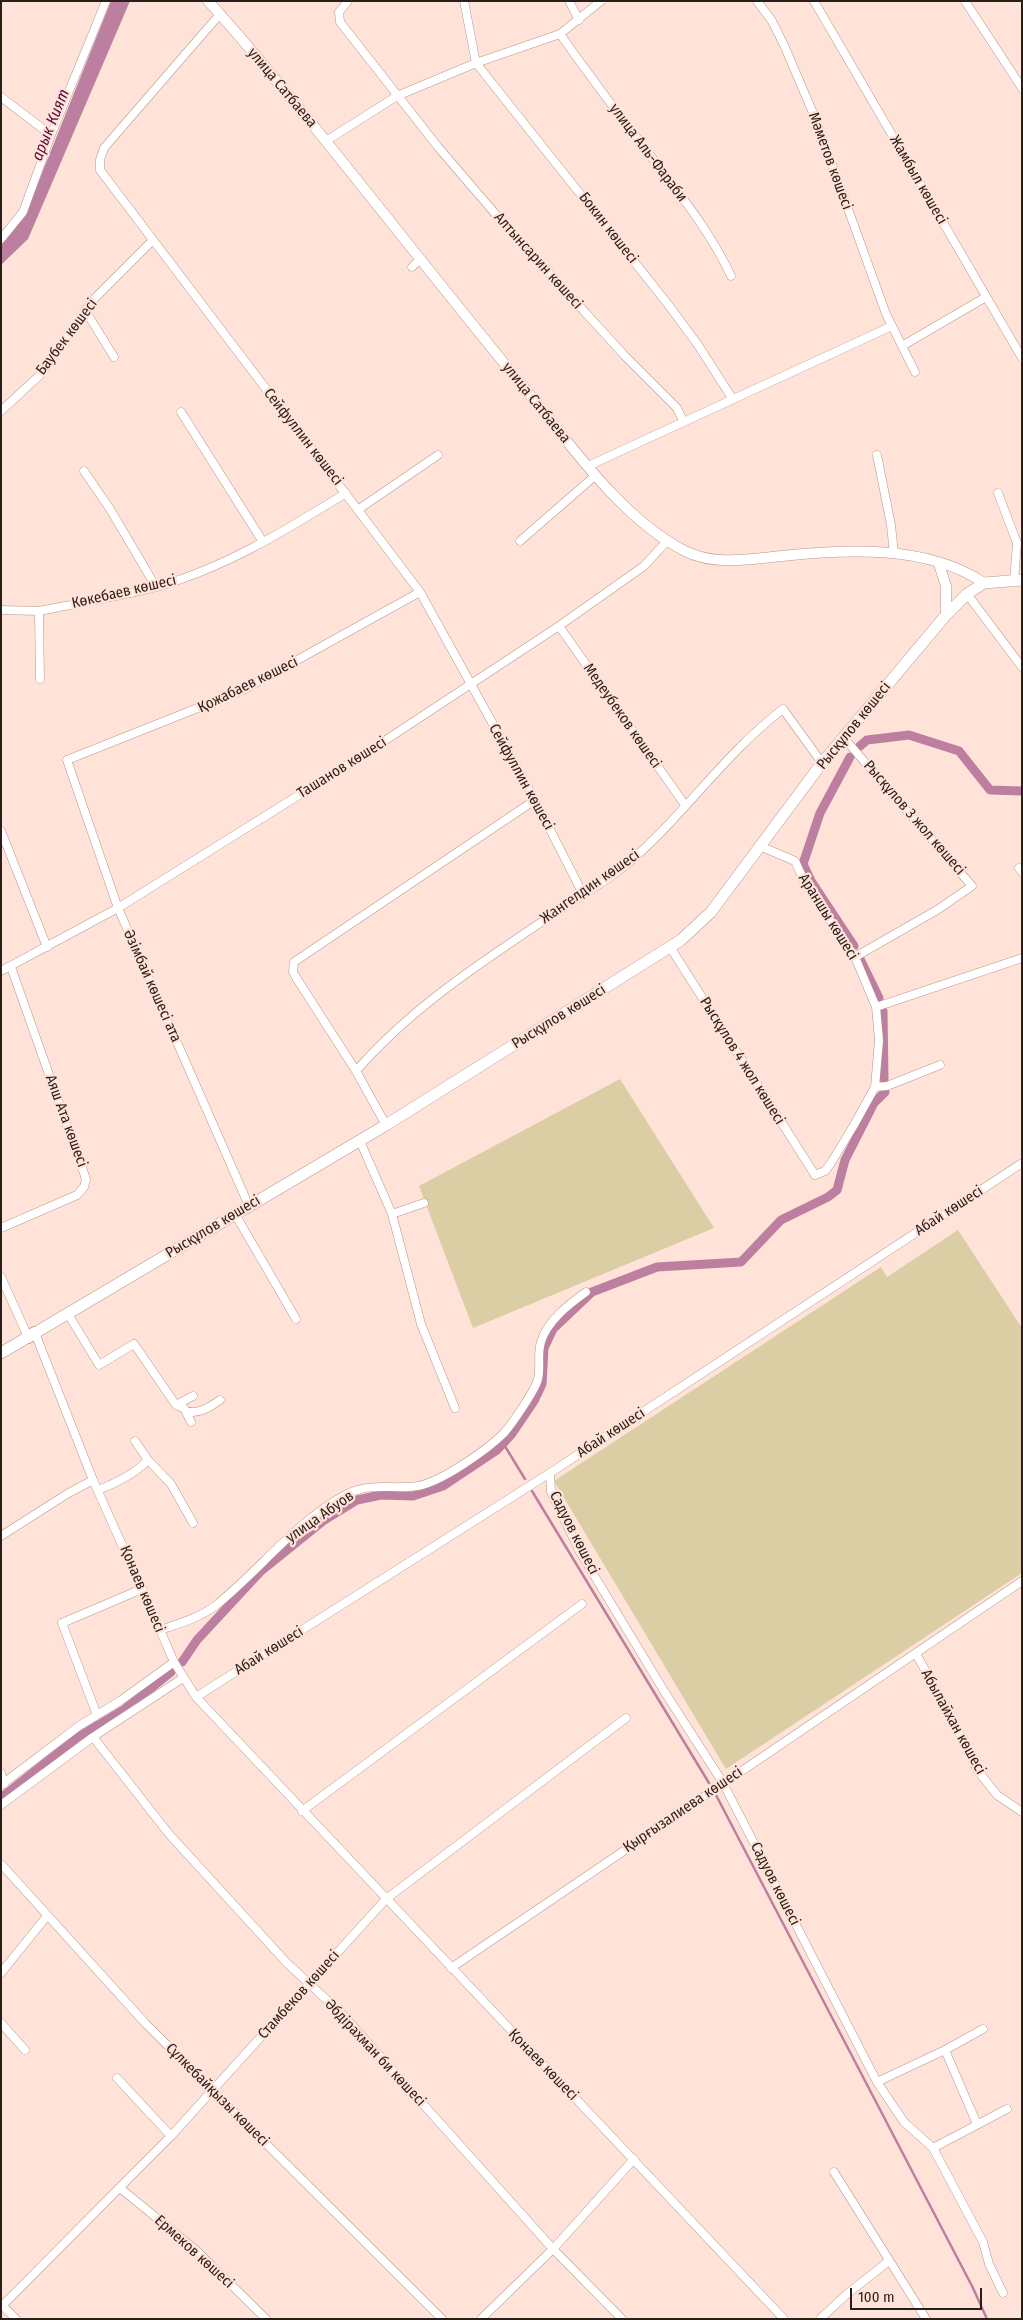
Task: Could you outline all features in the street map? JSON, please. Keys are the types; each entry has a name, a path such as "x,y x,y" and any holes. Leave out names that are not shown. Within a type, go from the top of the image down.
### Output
{"main road":[{"path":"984,583 1018,580"},
{"name":"Рысқұлов көшесі","path":"1,1353 360,1141 670,948 707,917 762,847 822,763 946,614 968,594 984,583"}],"street":[{"path":"1,239 23,212 51,135 106,1"},
{"name":"улица Сатбаева","path":"208,1 326,141 416,263 588,466 637,518 667,541 699,557 725,560 840,550 894,554 964,571 984,583"},
{"name":"Алтынсарин көшесі","path":"348,1 339,12 340,22 360,45 397,96 438,147 531,255 642,374 671,402 683,421"},
{"path":"464,1 476,63"},
{"path":"569,1 579,20"},
{"path":"326,141 397,96 476,63 560,34 601,1"},
{"name":"Мәметов көшесі","path":"757,1 772,21 809,103 886,314 915,372"},
{"name":"Жамбыл көшесі","path":"814,1 1022,358"},
{"path":"965,1 1022,88"},
{"name":"Сейфуллин көшесі","path":"220,14 160,80 100,154 99,166 102,174 420,592 535,800 583,894"},
{"name":"улица Аль-Фараби","path":"560,34 593,81 696,216 721,254 731,276"},
{"name":"Бокин көшесі","path":"476,63 667,303 698,345 732,398"},
{"path":"1,97 51,135"},
{"name":"Баубек көшесі","path":"1,411 41,374 85,310 152,241"},
{"path":"902,346 986,296"},
{"path":"85,310 114,357"},
{"path":"588,466 732,398 892,326"},
{"path":"181,412 220,471 262,542"},
{"path":"358,509 438,455"},
{"path":"877,455 894,554"},
{"path":"84,471 110,509 156,587"},
{"path":"520,540 596,475"},
{"name":"Көкебаев көшесі","path":"1,610 39,610 156,587 232,559 346,493"},
{"path":"998,493 1017,543 1018,580"},
{"name":"Ташанов көшесі","path":"1,971 118,908 360,757 559,626 644,566 667,541"},
{"path":"939,564 946,586 946,614"},
{"name":"Қожабаев көшесі","path":"67,760 243,690 420,592"},
{"path":"968,594 1022,667"},
{"path":"39,610 40,679"},
{"name":"Медеубеков көшесі","path":"559,626 685,805"},
{"name":"Жангелдин көшесі","path":"356,1071 404,1020 502,949 626,866 657,837 731,756 783,710 822,763"},
{"name":"Рысқұлов 3 жол көшесі","path":"844,738 972,886 937,910 855,958"},
{"name":"Әзімбай көшесі ата","path":"67,760 118,908 249,1206"},
{"path":"386,1125 356,1071 293,972 294,962 535,800"},
{"path":"1,831 47,947"},
{"name":"Араншы көшесі","path":"762,847 795,861 805,883 855,958 876,1007 879,1040 874,1087 854,1126 831,1163 825,1171 815,1175"},
{"name":"Рысқұлов 4 жол көшесі","path":"670,948 815,1175"},
{"path":"876,1007 1022,958"},
{"name":"Аяш Ата көшесі","path":"1,1228 77,1195 84,1186 86,1179 11,967"},
{"path":"874,1087 887,1086 940,1065"},
{"path":"360,1141 392,1214 421,1324 455,1408"},
{"name":"Абай көшесі","path":"196,1697 550,1473 1022,1163"},
{"path":"392,1214 424,1203"},
{"path":"235,1214 296,1319"},
{"name":"Қонаев көшесі","path":"1,1277 31,1335 174,1662 196,1697 450,1968 634,2159 784,2319"},
{"name":"улица Абуов","path":"160,1630 192,1619 214,1607 286,1540 346,1495 367,1487 416,1486 430,1482 454,1470 504,1432 536,1388 539,1378 541,1342 547,1329 570,1304 586,1292"},
{"path":"68,1314 99,1365 134,1344 176,1405 190,1412 201,1410 220,1400"},
{"path":"176,1405 193,1396"},
{"path":"186,1411 191,1422"},
{"path":"135,1441 148,1460 170,1484 193,1523"},
{"path":"98,1490 115,1483 148,1460"},
{"name":"Садуов көшесі","path":"550,1473 551,1492 580,1552 664,1691 723,1783 877,2082 904,2122 933,2148 983,2242 989,2264 1003,2293"},
{"path":"1,1536 67,1494 93,1480"},
{"name":"Абылайхан көшесі","path":"1022,1581 916,1654 948,1709 978,1771 997,1795 1022,1812"},
{"path":"97,1715 62,1623 142,1589"},
{"path":"302,1811 582,1604"},
{"name":"Қырғызалиева көшесі","path":"450,1968 916,1654"},
{"path":"1,1773 3,1784 79,1726 120,1701 174,1662"},
{"path":"1,1804 93,1737 183,1678"},
{"name":"Стамбеков көшесі","path":"2,2305 171,2136 386,1899 626,1718"},
{"name":"Әбдірахман би көшесі","path":"93,1737 169,1834 286,1962 344,2016 378,2052 553,2249 622,2319"},
{"name":"Сұлкебайқызы көшесі","path":"1,1864 146,2024 442,2319"},
{"path":"1,1972 47,1916"},
{"path":"1,2023 26,2050"},
{"path":"877,2082 945,2050 983,2029"},
{"path":"945,2050 978,2124"},
{"path":"117,2078 171,2136"},
{"path":"933,2148 1007,2109"},
{"path":"482,2319 553,2249 634,2159"},
{"path":"834,2172 926,2319"},
{"name":"Ермеков көшесі","path":"120,2188 196,2250 266,2319"},
{"path":"820,2319 847,2294 889,2261"},
{"path":"2,2305 16,2319"}],"shaded area":[{"path":"111,1 130,1 28,239 1,265 1,245 22,216 32,198"},
{"path":"620,1079 714,1228 473,1328 419,1186"},
{"path":"958,1230 1022,1328 1022,1573 726,1769 554,1481 881,1267 887,1277"}],"waterway":[{"path":"860,746 867,740 909,735 959,751 990,790 1022,791"},
{"path":"850,757 820,813 803,864 811,881 854,946"},
{"path":"860,959 879,998"},
{"path":"883,1011 884,1079"},
{"path":"182,1662 197,1640 261,1571 323,1521 357,1500 381,1495 413,1496 443,1486 497,1450 511,1435 534,1401 542,1384 544,1348 553,1329 592,1292 657,1267 741,1262 781,1220 828,1197 837,1190 845,1160 874,1103 885,1092"},
{"path":"503,1443 525,1479"},
{"path":"532,1491 709,1783"},
{"path":"1,1798 78,1737 125,1709 171,1672"},
{"path":"716,1795 973,2288 987,2319"}],"water label":[{"name":"арык Кият","path":"51,125"}]}
